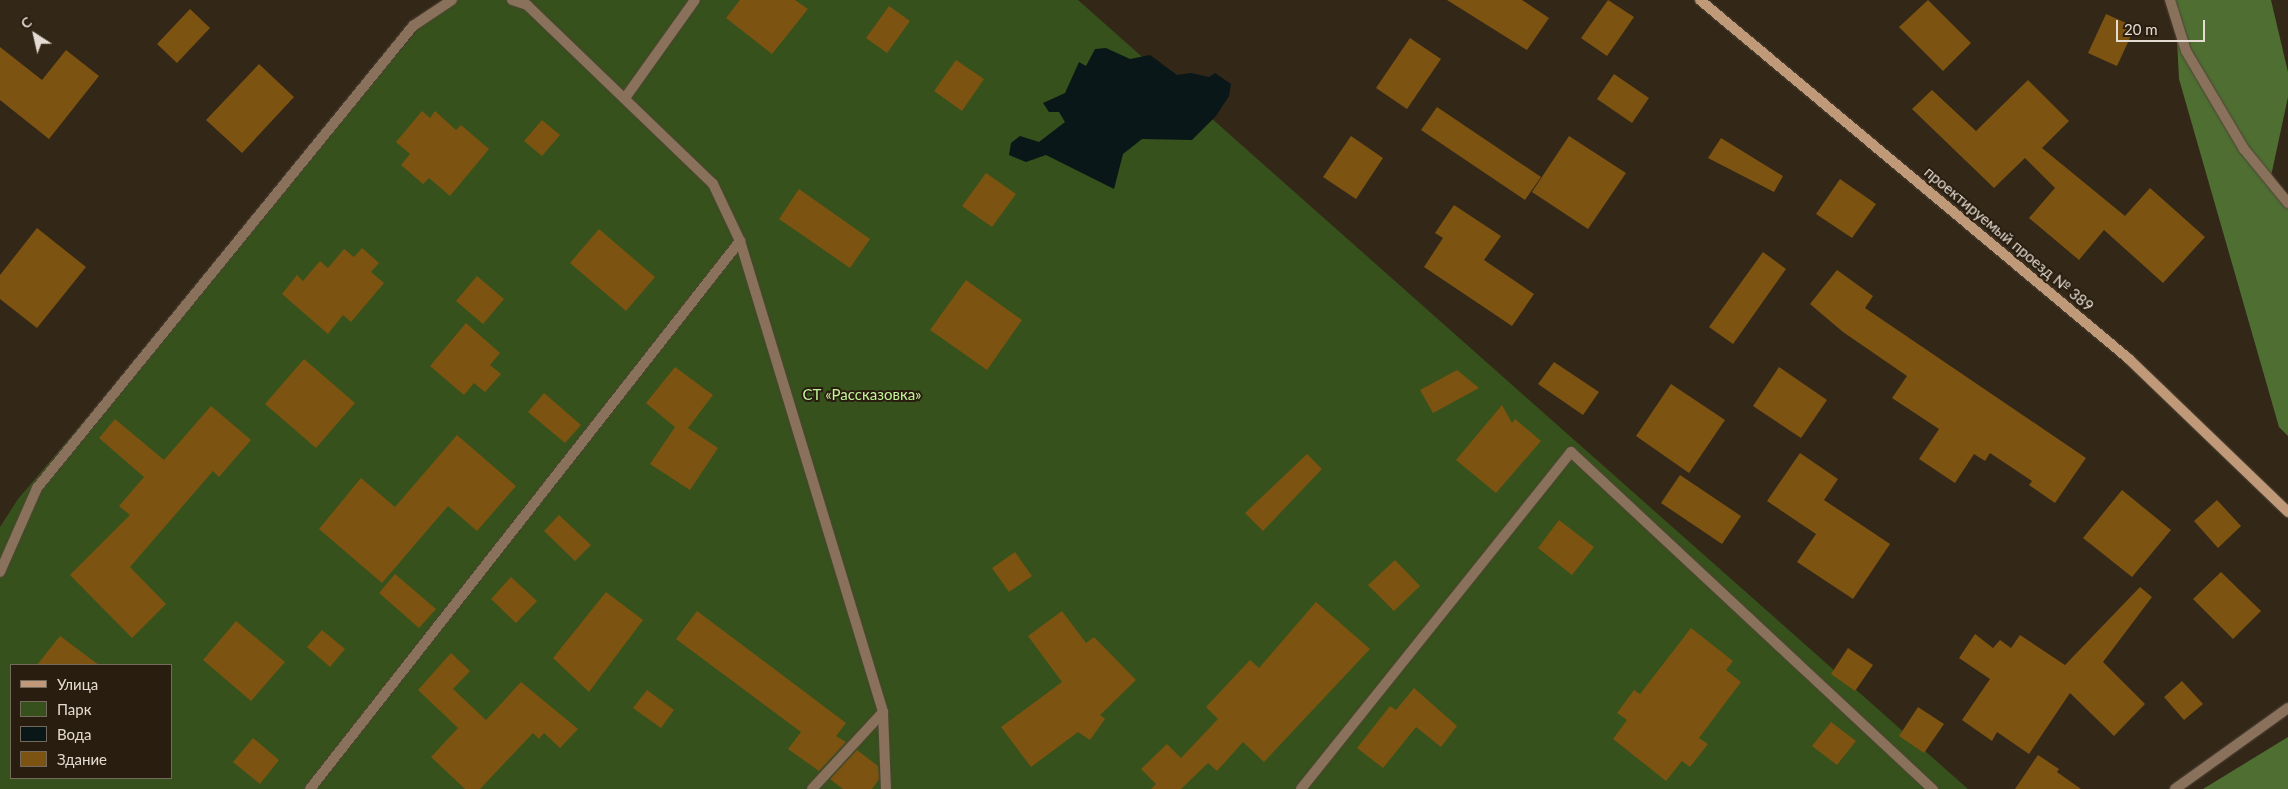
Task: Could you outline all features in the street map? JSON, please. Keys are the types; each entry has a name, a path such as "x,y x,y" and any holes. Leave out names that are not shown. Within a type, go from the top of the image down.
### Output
{"main road":[{"name":"проектируемый проезд № 389","path":"1700,0 2129,359 2288,512"}],"street":[{"path":"0,572 37,488 413,26 452,0"},
{"path":"512,0 527,5 713,184 740,241 884,712 886,789"},
{"path":"625,98 695,0"},
{"path":"2170,0 2191,60 2244,150 2288,203"},
{"path":"310,789 740,241"},
{"path":"1301,789 1571,452 1933,789"},
{"path":"2175,789 2288,708"},
{"path":"812,789 884,712"}],"green space":[{"name":"СТ «Рассказовка»","path":"443,0 1078,0 1968,789 0,789 0,527 18,499"},
{"path":"2175,0 2271,0 2288,72 2288,97 2270,181 2288,205 2288,436 2279,427 2179,79"},
{"path":"2288,737 2288,789 2203,789"}],"water":[{"path":"1106,48 1130,59 1150,55 1177,75 1191,73 1209,77 1215,73 1231,84 1229,96 1216,116 1192,140 1142,139 1123,154 1114,189 1046,155 1026,162 1009,155 1011,143 1020,136 1039,142 1065,122 1059,112 1049,112 1043,103 1065,93 1079,62 1086,66 1095,49"}],"building":[{"path":"740,0 795,0 808,9 772,54 726,18"},
{"path":"1447,0 1522,0 1549,18 1527,50"},
{"path":"1608,0 1634,17 1607,56 1581,38"},
{"path":"1928,0 1971,43 1943,71 1899,27"},
{"path":"889,6 910,21 887,53 866,38"},
{"path":"190,9 210,28 177,63 157,44"},
{"path":"2106,14 2135,27 2117,66 2088,53"},
{"path":"1410,38 1441,59 1407,109 1376,88"},
{"path":"0,47 42,80 66,50 99,76 49,139 0,100"},
{"path":"956,60 984,79 962,111 934,91"},
{"path":"259,64 294,97 242,153 206,120"},
{"path":"1614,74 1649,98 1632,123 1597,99"},
{"path":"2028,80 2069,121 2042,148 2125,216 2150,188 2205,237 2163,283 2104,230 2079,260 2029,218 2055,188 2025,158 1994,188 1912,109 1932,90 1976,131"},
{"path":"1437,107 1541,177 1525,200 1421,130"},
{"path":"422,111 430,118 435,111 456,130 461,125 489,149 450,196 429,178 423,184 401,165 410,154 396,142"},
{"path":"542,120 560,135 542,156 524,141"},
{"path":"1351,136 1383,158 1356,199 1323,177"},
{"path":"1569,136 1626,173 1588,229 1532,192"},
{"path":"1721,138 1783,176 1774,192 1708,158"},
{"path":"986,173 1016,194 992,227 962,206"},
{"path":"1840,179 1876,204 1852,238 1816,214"},
{"path":"799,189 870,239 850,268 779,219"},
{"path":"1454,205 1501,236 1484,260 1534,294 1512,326 1424,267 1443,238 1435,233"},
{"path":"37,228 86,267 37,328 0,299 0,275"},
{"path":"599,229 655,277 626,311 570,263"},
{"path":"362,248 379,263 371,272 384,283 351,322 343,315 328,334 282,294 297,275 303,281 320,261 328,268 344,249 354,257"},
{"path":"1763,252 1786,269 1733,344 1709,327"},
{"path":"1837,270 1873,296 1865,308 2086,458 2055,503 2029,485 2032,481 1990,453 1985,461 1974,454 1955,483 1919,459 1939,429 1892,398 1907,376 1843,332 1810,304"},
{"path":"477,276 504,299 483,324 456,301"},
{"path":"966,280 1022,320 987,370 930,330"},
{"path":"466,323 500,353 490,365 501,374 485,392 474,383 464,395 430,366"},
{"path":"304,359 355,403 316,448 265,404"},
{"path":"1554,362 1599,392 1583,415 1538,384"},
{"path":"675,367 713,395 688,428 718,448 690,490 650,464 675,427 646,403"},
{"path":"1779,367 1827,400 1801,438 1753,406"},
{"path":"1457,370 1479,388 1433,413 1420,390"},
{"path":"1671,384 1725,420 1689,473 1636,436"},
{"path":"544,393 581,425 565,443 528,412"},
{"path":"1502,405 1512,423 1515,419 1541,441 1496,493 1456,460"},
{"path":"211,406 251,440 219,477 213,471 130,567 166,604 132,638 70,575 130,515 119,506 144,477 99,438 115,419 164,460"},
{"path":"457,435 516,486 477,531 448,506 382,583 319,529 361,478 395,507"},
{"path":"1800,453 1838,479 1824,500 1890,544 1853,599 1797,562 1816,534 1767,501"},
{"path":"1307,454 1322,469 1263,531 1245,513"},
{"path":"1680,475 1741,516 1722,544 1661,503"},
{"path":"2122,490 2171,530 2132,577 2083,538"},
{"path":"2217,500 2241,526 2218,548 2194,521"},
{"path":"559,515 591,545 575,561 544,531"},
{"path":"1559,520 1594,547 1572,575 1538,548"},
{"path":"1015,552 1032,576 1009,592 992,568"},
{"path":"1395,560 1420,586 1394,611 1368,585"},
{"path":"2221,572 2261,611 2233,639 2193,599"},
{"path":"395,574 436,609 419,628 379,593"},
{"path":"511,577 537,601 516,623 491,599"},
{"path":"2140,587 2152,597 2103,662 2145,704 2114,736 2070,693 2029,754 1997,732 1992,741 1962,720 1990,679 1959,658 1975,634 1993,648 2000,640 2011,648 2020,635 2065,665"},
{"path":"606,592 643,620 589,692 553,658"},
{"path":"1316,602 1370,649 1264,762 1243,742 1217,771 1208,763 1181,789 1151,789 1156,784 1141,769 1167,744 1181,758 1218,719 1206,707 1250,660 1259,668"},
{"path":"697,611 846,723 836,736 846,742 819,771 788,749 801,732 676,639"},
{"path":"1062,611 1086,643 1094,637 1136,680 1100,715 1105,719 1090,740 1078,732 1031,767 1001,727 1062,682 1028,636"},
{"path":"236,621 285,662 251,701 203,660"},
{"path":"1691,628 1733,661 1726,670 1741,682 1699,738 1708,744 1690,767 1682,761 1666,781 1613,739 1627,720 1617,713 1634,690 1640,694"},
{"path":"322,630 345,649 330,667 307,647"},
{"path":"60,636 98,664 38,664"},
{"path":"1848,648 1873,665 1855,691 1831,674"},
{"path":"451,653 470,671 453,689 486,720 521,682 578,729 560,748 544,733 539,739 533,733 480,789 465,789 431,757 458,728 418,690"},
{"path":"2182,681 2203,704 2184,720 2164,697"},
{"path":"1414,688 1457,726 1441,747 1416,727 1383,768 1357,748 1390,706 1396,710"},
{"path":"647,690 674,710 661,728 633,708"},
{"path":"1918,707 1944,724 1924,753 1899,736"},
{"path":"1831,722 1856,741 1837,765 1812,746"},
{"path":"253,738 279,760 260,784 233,762"},
{"path":"857,750 878,766 879,779 872,789 843,789 830,779"},
{"path":"2038,755 2059,769 2057,772 2081,789 2015,789"}]}
